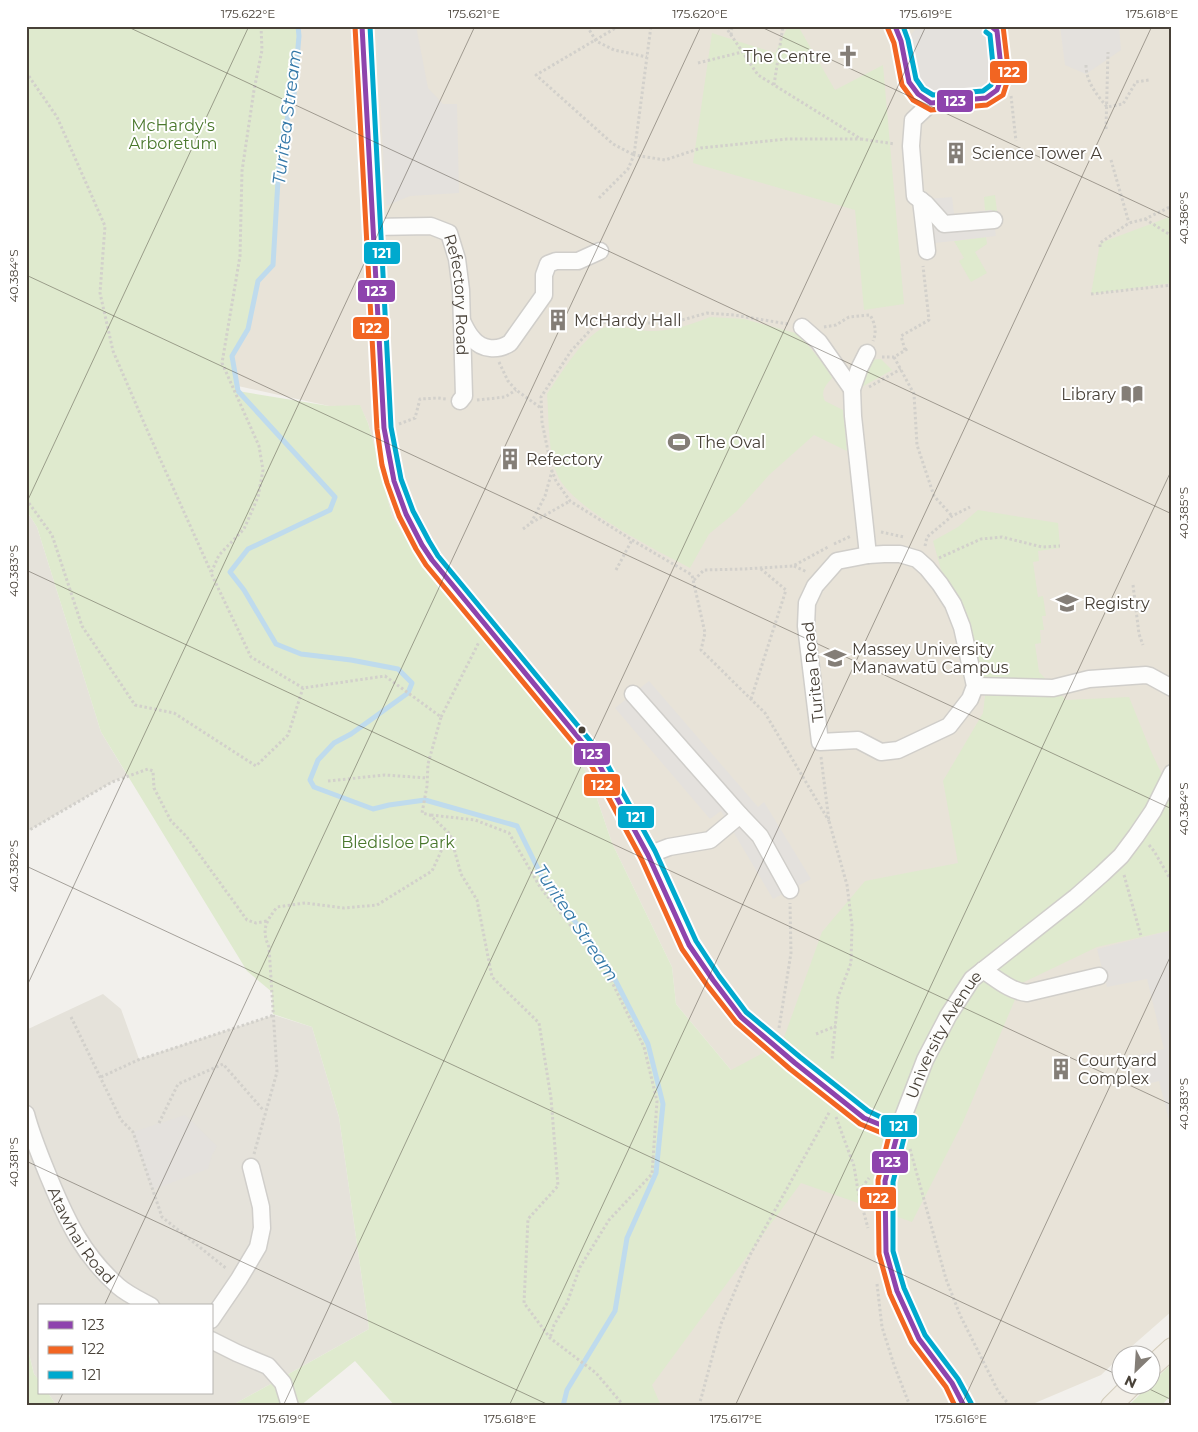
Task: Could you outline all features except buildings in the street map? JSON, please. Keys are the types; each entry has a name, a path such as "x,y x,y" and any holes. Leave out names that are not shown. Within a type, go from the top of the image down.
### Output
{"main road":[{"path":"1160,1359 1172,1348"},
{"path":"1111,1406 1123,1394"}],"street":[{"path":"362,26 386,447 393,482 416,537 432,560 596,759 648,856 689,945 741,1017 864,1118 898,1132"},
{"path":"895,26 901,41 909,82 918,94 930,103"},
{"path":"994,220 944,224 915,196 911,146 913,120 930,103 986,98 997,90 1002,76 997,28"},
{"path":"921,200 925,257"},
{"name":"Refectory Road","path":"373,227 431,226 449,233 457,259 461,290 464,396 460,401"},
{"path":"462,321 473,340 490,348 505,347 510,343 544,295 544,275 548,264 556,261 578,261 600,251"},
{"path":"802,327 819,342 852,392"},
{"path":"868,353 859,369 852,392 863,522 868,555"},
{"name":"Turitea Road","path":"922,563 900,554 868,555 837,562 815,586 807,603 806,626 820,742 858,740 881,752 898,750 949,726 970,699 975,686"},
{"path":"922,563 953,604 962,627 975,686 1053,688 1089,679 1146,675 1172,688"},
{"path":"633,694 760,836 790,890"},
{"name":"University Avenue","path":"964,1406 952,1383 919,1340 897,1291 886,1252 885,1180 898,1132 914,1086 932,1047 948,1016 972,979 1076,897 1121,856 1153,811 1172,773"},
{"path":"648,856 669,848 710,840 740,815"},
{"path":"983,970 1010,989 1027,993 1100,976"},
{"name":"Atawhai Road","path":"26,1114 32,1136 66,1219 80,1244 99,1268 119,1288 147,1304"},
{"path":"212,1319 258,1247 262,1228 261,1207 251,1168"},
{"path":"212,1341 237,1354 268,1366 283,1384 290,1406"}],"path":[{"path":"211,573 219,555 244,529 258,497 263,470 259,446 222,364 240,256 242,172 262,50 261,26"},
{"path":"586,26 596,41 614,50 647,57"},
{"path":"619,26 536,75 613,144 634,155 665,160 701,148 787,139 861,139 911,146"},
{"path":"599,198 628,169 634,155 651,26"},
{"path":"725,26 758,75 861,139"},
{"path":"731,35 732,26"},
{"path":"774,85 783,26"},
{"path":"698,63 742,52"},
{"path":"1106,129 1108,52"},
{"path":"1086,65 1086,74 1095,92 1107,107"},
{"path":"26,72 57,117 105,226 100,293 113,351 211,573 251,657 303,688 386,676 441,717"},
{"path":"1107,107 1124,104 1136,82 1149,80"},
{"path":"1110,160 1129,223"},
{"path":"1100,247 1100,243 1129,223 1145,219 1172,206"},
{"path":"1145,219 1172,236"},
{"path":"925,257 929,320 901,336 907,349 894,357 914,394 917,445 934,496 952,516"},
{"path":"1091,294 1172,285"},
{"path":"829,821 765,713 701,650 705,633 692,575 570,501 556,481 546,446 541,396 571,351 596,324 612,321 668,324 707,313 734,315 812,328 836,326 849,317 870,315 875,323 875,337 868,353"},
{"path":"496,358 508,381 516,390 541,408"},
{"path":"852,392 901,369"},
{"path":"384,428 415,418 420,399 438,398"},
{"path":"531,523 545,496 552,471"},
{"path":"26,500 52,536 82,626 135,705 174,713 256,766 288,735 303,688"},
{"path":"523,529 570,501"},
{"path":"970,507 952,516 928,537 922,563 938,559 981,539 1002,536 1042,547 1060,546"},
{"path":"616,570 632,540"},
{"path":"693,580 704,570 793,566"},
{"path":"751,699 786,590 760,568"},
{"path":"1133,585 1142,645"},
{"path":"482,638 441,717 428,764 427,786 422,812 430,815 475,820 509,833 540,887 606,970 644,1047 657,1102 652,1174 610,1220 580,1266 550,1338"},
{"path":"820,742 829,821 847,884 852,925 851,963 838,997 832,1060"},
{"path":"26,832 112,782 148,769 153,771 154,788 171,821 186,836 247,920 256,923 267,921"},
{"path":"328,781 385,774 427,778"},
{"path":"430,815 450,834 461,874 477,900 492,977 539,1024 551,1098 558,1186 528,1219 524,1303 550,1338 596,1373 624,1406"},
{"path":"251,1168 277,1072 269,947 264,936 267,921 277,907 305,903 344,908 376,905 432,871 450,834"},
{"path":"1144,842 1154,851 1171,877 1172,882"},
{"path":"1122,872 1141,936"},
{"path":"779,1029 791,953 790,890"},
{"path":"101,1077 138,1060 274,1015"},
{"path":"71,1017 121,1120 133,1132 162,1217 239,1279"},
{"path":"816,1034 836,1026"},
{"path":"160,1123 178,1084 223,1064 265,1112"},
{"path":"700,1406 721,1324 750,1255 831,1109"},
{"path":"910,1146 946,1278 956,1306 998,1391 1010,1406"},
{"path":"908,1164 914,1164"}],"shaded area":[{"name":"Massey University Manawatū Campus","path":"298,26 1172,26 1172,1311 1134,1344 1110,1344 1110,1366 1101,1375 1028,1406 654,1406 623,1364 731,1070 676,1004 672,967 612,843 591,781 567,739 430,577 392,516 368,423 360,406 329,406 238,386 232,356 248,329 258,281 273,265 280,146 294,94 299,36"},
{"path":"376,26 416,26 428,88 443,104 457,104 459,193 410,196 386,206"},
{"path":"918,26 980,26 991,35 996,71 980,91 932,96 922,88 914,76 910,36"},
{"path":"1060,26 1119,26 1121,50 1086,74 1065,65"},
{"path":"952,197 954,214 992,210 996,236 935,243 934,232 931,231 927,199"},
{"path":"26,510 37,527 101,732 127,775 26,832"},
{"path":"649,681 758,807 764,802 811,879 773,899 721,811 710,819 615,708"},
{"path":"1169,931 1172,943 1172,1132 1159,1081 1139,1086 1132,1057 1164,1049 1147,979 1107,987 1097,949"},
{"path":"103,994 121,1009 139,1059 274,1015 312,1027 339,1117 369,1329 231,1406 57,1406 49,1394 212,1394 212,1304 38,1304 38,1379 34,1374 26,1342 26,1030"},
{"path":"185,1115 217,1146 208,1169 152,1190 133,1132"}],"green space":[{"name":"Bledisloe Park","path":"26,26 298,26 299,36 294,94 280,146 273,265 258,281 248,329 232,356 238,391 329,406 360,405 368,423 392,516 430,577 567,739 591,781 612,843 672,967 676,1004 731,1070 782,1043 822,932 865,881 958,863 943,781 983,713 987,679 979,674 974,639 966,614 955,591 941,570 933,541 958,527 978,510 1058,523 1060,548 1038,551 1039,561 1033,562 1038,597 1043,596 1046,616 1042,616 1044,630 1040,630 1041,643 1035,644 1039,672 1066,700 1129,697 1172,796 1172,930 1097,947 1022,983 963,1122 912,1222 801,1183 652,1385 661,1406 395,1406 355,1361 300,1406 231,1406 369,1329 339,1117 312,1027 273,1014 272,992 247,971 101,732 37,527 26,510"},
{"path":"788,26 798,26 835,90 883,65 904,304 864,310 855,210 693,163 712,33 775,53"},
{"path":"995,195 998,219 994,220 992,210 985,211 984,197"},
{"path":"1172,216 1172,283 1091,294 1100,243"},
{"path":"986,237 987,244 975,252 987,273 971,282 959,261 964,258 954,241"},
{"name":"The Oval","path":"710,317 744,319 799,334 825,366 832,378 824,388 823,394 825,401 843,410 847,451 814,435 769,475 737,511 709,534 690,568 616,527 578,500 565,487 557,474 552,456 547,394 578,350 593,334 605,327 650,331 666,330"},
{"path":"881,359 892,370 860,388 869,360"},
{"path":"26,1342 34,1374 38,1379 38,1394 49,1394 57,1406 26,1406"},
{"path":"1172,1363 1172,1394 1161,1406 1128,1406 1140,1394 1160,1394 1160,1375"}],"waterway":[{"name":"Turitea Stream","path":"298,26 299,36 294,94 280,146 273,265 258,281 248,329 232,356 238,391 335,497 330,510 248,549 230,572 244,590 276,644 301,654 351,660 398,669 412,683 408,693 351,734 334,743 318,760 310,780 314,787 373,809 425,800 517,826 544,881 606,962 648,1044 663,1104 656,1173 627,1238 615,1311 567,1390 563,1406"}],"transit line":[{"name":"122","path":"355,26 377,429 382,465 399,516 426,565 590,763 641,858 682,949 736,1022 790,1069 860,1124 889,1136 878,1180 879,1254 890,1294 912,1342 946,1387 955,1406"},
{"name":"123","path":"362,26 384,428 394,481 406,514 432,560 596,759 648,855 689,945 741,1017 864,1118 898,1132 885,1181 886,1252 897,1291 919,1339 952,1383 964,1406"},
{"name":"121","path":"370,26 391,427 401,479 413,511 438,556 602,755 655,851 696,941 746,1012 868,1111 904,1128 905,1134 893,1182 893,1251 904,1288 925,1335 958,1379 971,1403"},
{"name":"123","path":"895,26 901,41 909,82 918,94 931,103 986,98 997,90 1002,76 997,31 991,26"},
{"name":"121","path":"903,26 908,40 916,79 923,89 933,95 983,91 991,85 994,75 990,35 986,32"},
{"name":"122","path":"888,29 894,43 902,85 913,100 931,110 987,105 1003,95 1009,76 1003,26"}],"place":[{"name":"The Centre","path":"848,56"},
{"name":"Science Tower A","path":"956,153"},
{"name":"McHardy Hall","path":"558,320"},
{"name":"Library","path":"1132,394"},
{"name":"The Oval","path":"679,442"},
{"name":"Refectory","path":"510,459"},
{"name":"Registry","path":"1067,603"},
{"name":"Massey University Manawatū Campus","path":"835,658"},
{"name":"Courtyard Complex","path":"1061,1069"}],"park label":[{"name":"McHardy's Arboretum","path":"173,134"}]}
